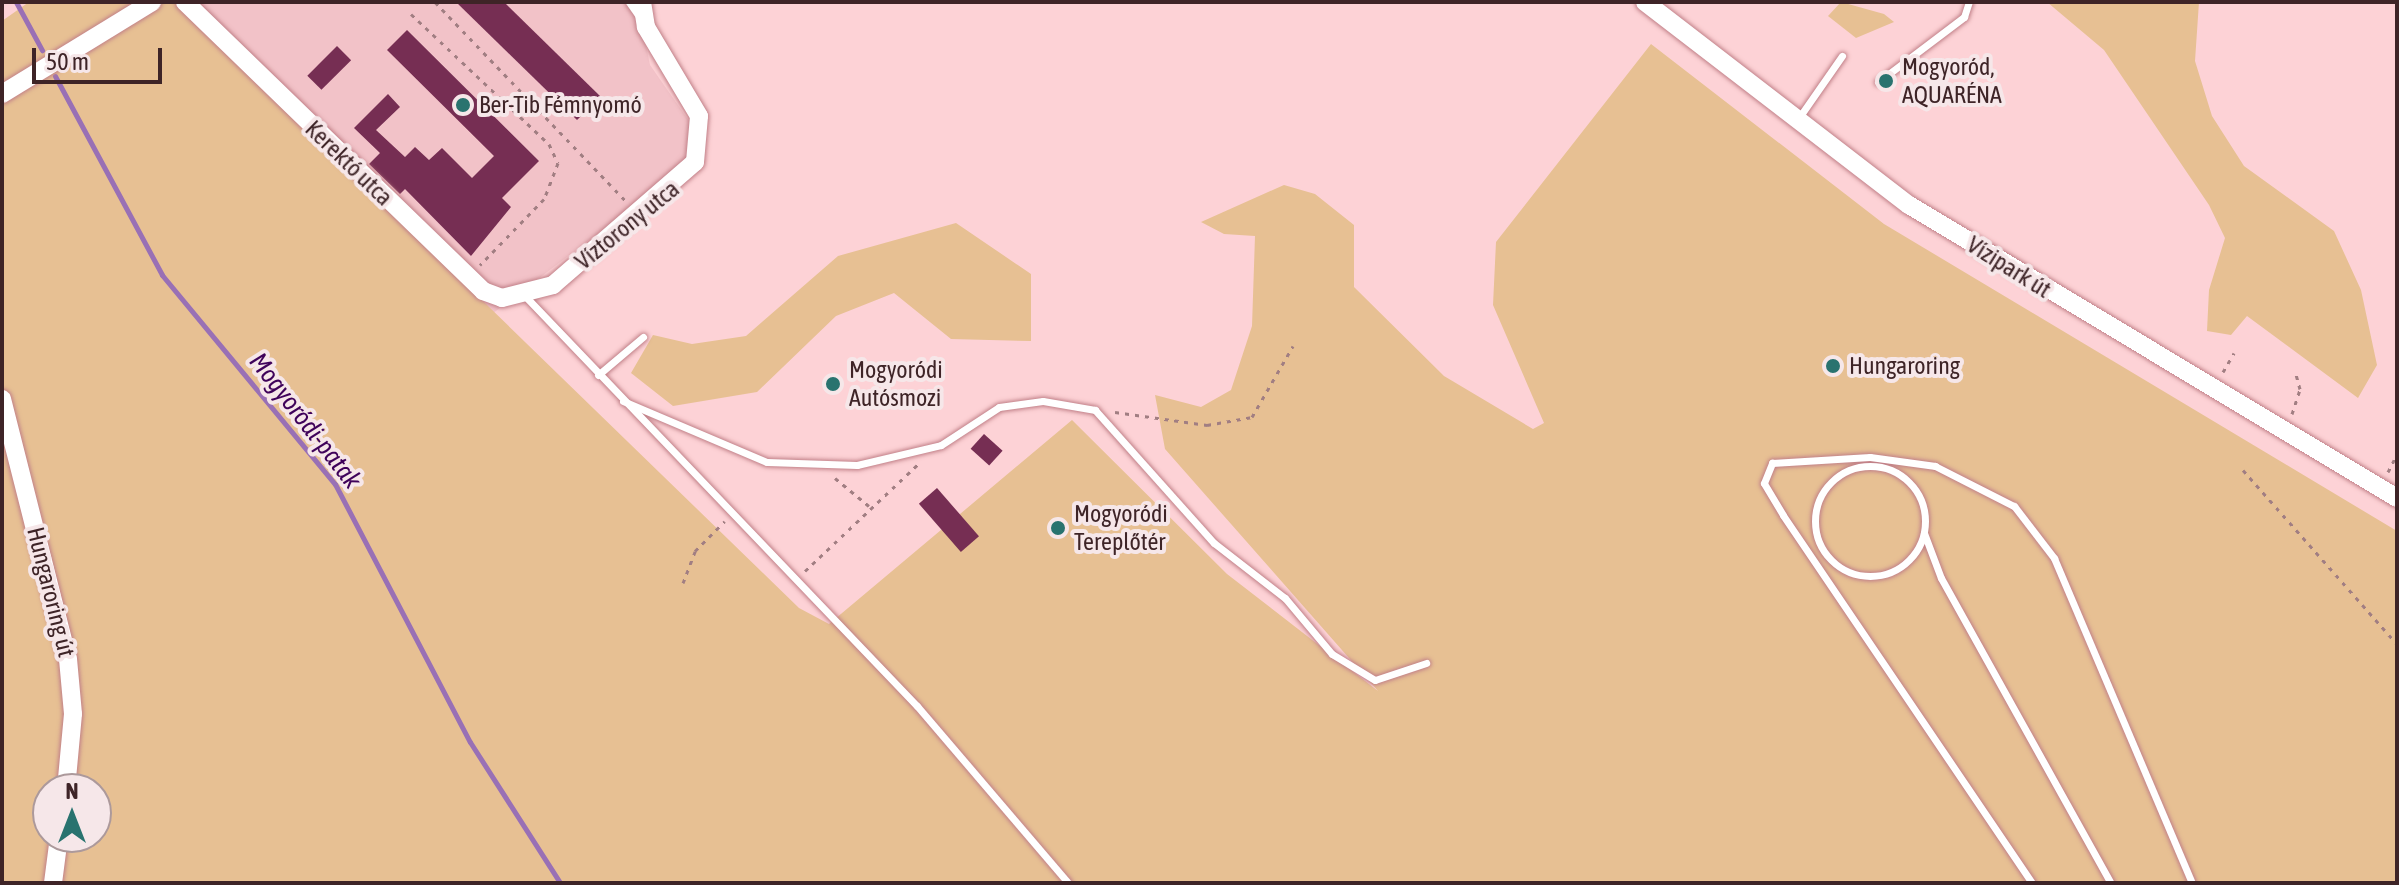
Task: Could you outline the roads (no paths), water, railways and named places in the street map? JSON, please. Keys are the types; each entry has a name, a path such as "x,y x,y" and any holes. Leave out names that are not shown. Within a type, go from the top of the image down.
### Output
{"street":[{"path":"2,94 152,2"},
{"name":"Kerektó utca","path":"185,2 468,276 492,294 526,297"},
{"name":"Víztorony utca","path":"526,297 553,285 685,178 702,132 646,27 642,2"},
{"name":"Vízipark út","path":"1645,2 1909,205 2397,498"},
{"name":"Hungaroring út","path":"2,399 68,659 73,714 67,773"},
{"path":"53,883 57,853"}],"lane":[{"path":"629,2 646,27"},
{"path":"1878,82 1964,17 1969,2"},
{"path":"1797,120 1842,56"},
{"path":"526,297 730,516 917,706 1068,883"},
{"path":"598,375 643,337"},
{"path":"623,401 767,462 857,465 941,445 999,407 1043,401 1095,410 1214,543 1285,598 1332,654 1375,680 1426,663"},
{"path":"2032,883 1783,515 1764,483 1772,463 1870,457 1935,466 2014,506 2054,558 2192,883"},
{"path":"1924,533 1906,564 1862,575 1824,552 1814,517 1835,478 1878,465 1903,476 1920,497 1924,533 1941,578 2111,883"}],"waterway":[{"name":"Mogyoródi-patak","path":"16,2 42,50"},
{"name":"Mogyoródi-patak","path":"55,76 162,275 335,484 470,742 560,883"}],"place":[{"name":"Mogyoród, AQUARÉNA","path":"1886,81"},
{"name":"Ber-Tib Fémnyomó","path":"463,105"},
{"name":"Hungaroring","path":"1833,366"},
{"name":"Mogyoródi Autósmozi","path":"833,384"},
{"name":"Mogyoródi Tereplőtér","path":"1058,528"}]}
